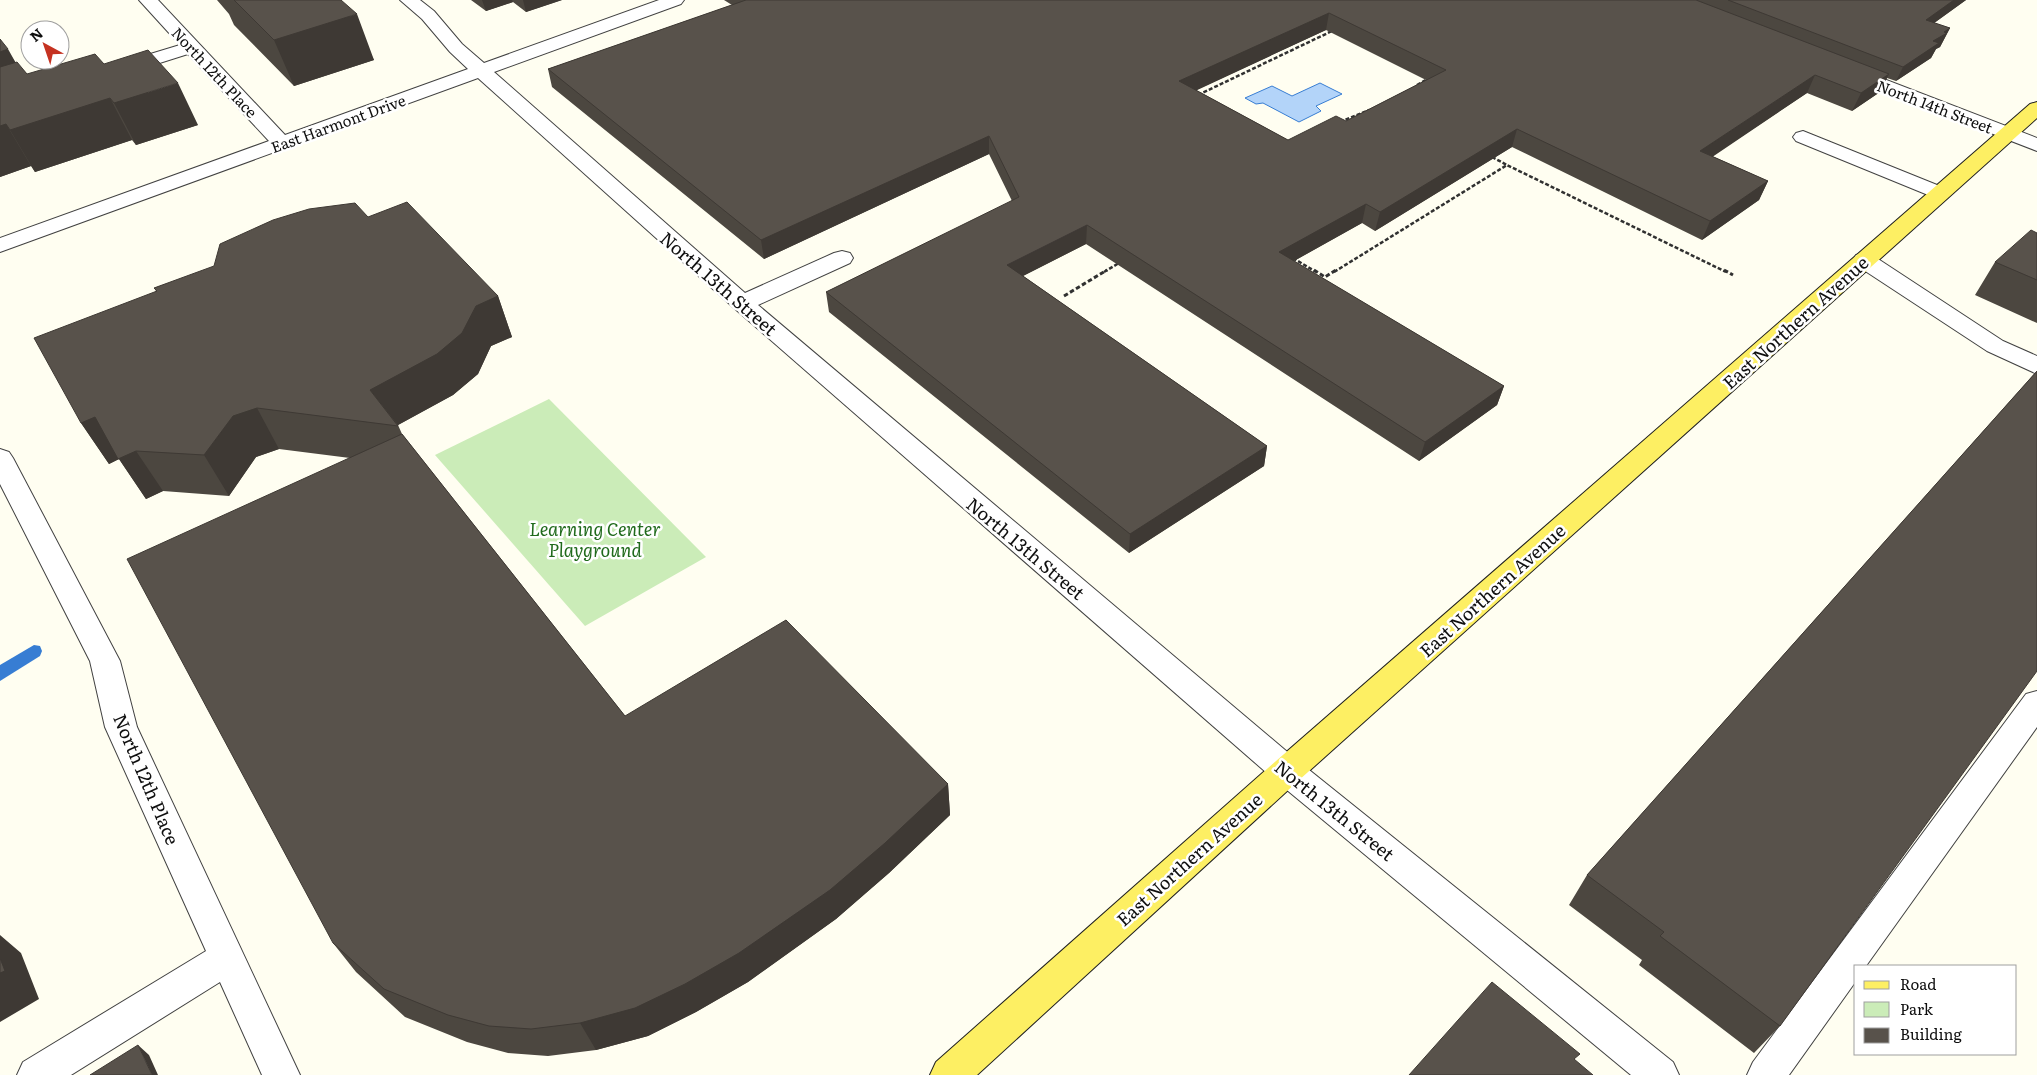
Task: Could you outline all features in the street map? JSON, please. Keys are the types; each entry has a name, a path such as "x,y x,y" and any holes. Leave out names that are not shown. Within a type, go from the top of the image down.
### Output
{"main road":[{"name":"East Northern Avenue","path":"949,1075 1287,771 2037,108"}],"street":[{"name":"North 12th Place","path":"148,0 282,143"},
{"name":"North 13th Street","path":"409,0 428,15 456,48 742,303 1287,771 1660,1075"},
{"name":"East Harmont Drive","path":"0,246 675,0"},
{"path":"105,74 191,47"},
{"name":"North 14th Street","path":"1832,65 2037,145"},
{"path":"1804,137 1940,193"},
{"path":"742,303 842,258"},
{"path":"1864,260 1994,346 2037,366"},
{"name":"North 12th Place","path":"0,458 105,661 121,727 281,1075"},
{"path":"1766,1075 2037,703"},
{"path":"36,1075 227,958"}],"path":[{"path":"1193,98 1340,27"},
{"path":"1411,88 1432,76"},
{"path":"1333,124 1376,107"},
{"path":"1490,156 1733,275"},
{"path":"1291,257 1325,277 1508,165"},
{"path":"1064,296 1122,262"}],"green space":[{"name":"Learning Center Playground","path":"549,399 706,557 585,626 435,455"}],"water":[{"path":"1320,83 1342,94 1316,106 1321,111 1299,122 1263,103 1256,104 1245,98 1272,86 1292,96"}],"building":[{"path":"234,0 341,0 357,14 274,40"},
{"path":"746,0 1696,0 1889,74 1861,93 1815,75 1700,151 1768,181 1710,221 1517,129 1380,212 1366,204 1279,252 1504,386 1425,442 1087,225 1007,265 1267,446 1130,534 826,292 1019,197 989,136 761,240 548,69","holes":["1329,13 1446,70 1346,121 1336,116 1288,140 1179,81"]},
{"path":"1728,0 1954,0 1926,20 1950,28 1944,32 1947,33 1933,41 1939,43 1903,67"},
{"path":"0,39 8,49 0,52"},
{"path":"148,50 178,83 114,103 110,98 10,130 6,124 0,126 0,67 17,62 20,66 20,70 24,70 27,74 41,70 70,70 70,61 95,54 104,64"},
{"path":"407,202 498,296 476,306 462,333 437,354 370,390 398,426 257,408 233,416 204,455 136,451 118,459 95,417 81,423 34,338 157,291 154,288 214,266 220,244 273,220 309,209 355,203 368,217"},
{"path":"2031,230 2037,233 2037,280 1995,262"},
{"path":"2037,371 2037,671 1780,1026 1660,936 1664,932 1587,875"},
{"path":"402,434 625,716 786,620 948,784 885,843 830,890 739,953 685,984 635,1008 580,1023 531,1029 489,1026 448,1015 384,989 333,943 127,559"},
{"path":"0,958 5,971 0,973"},
{"path":"1492,982 1580,1054 1574,1059 1593,1075 1409,1075"},
{"path":"138,1045 152,1075 90,1075"}],"waterway":[{"path":"0,674 34,651"}]}
